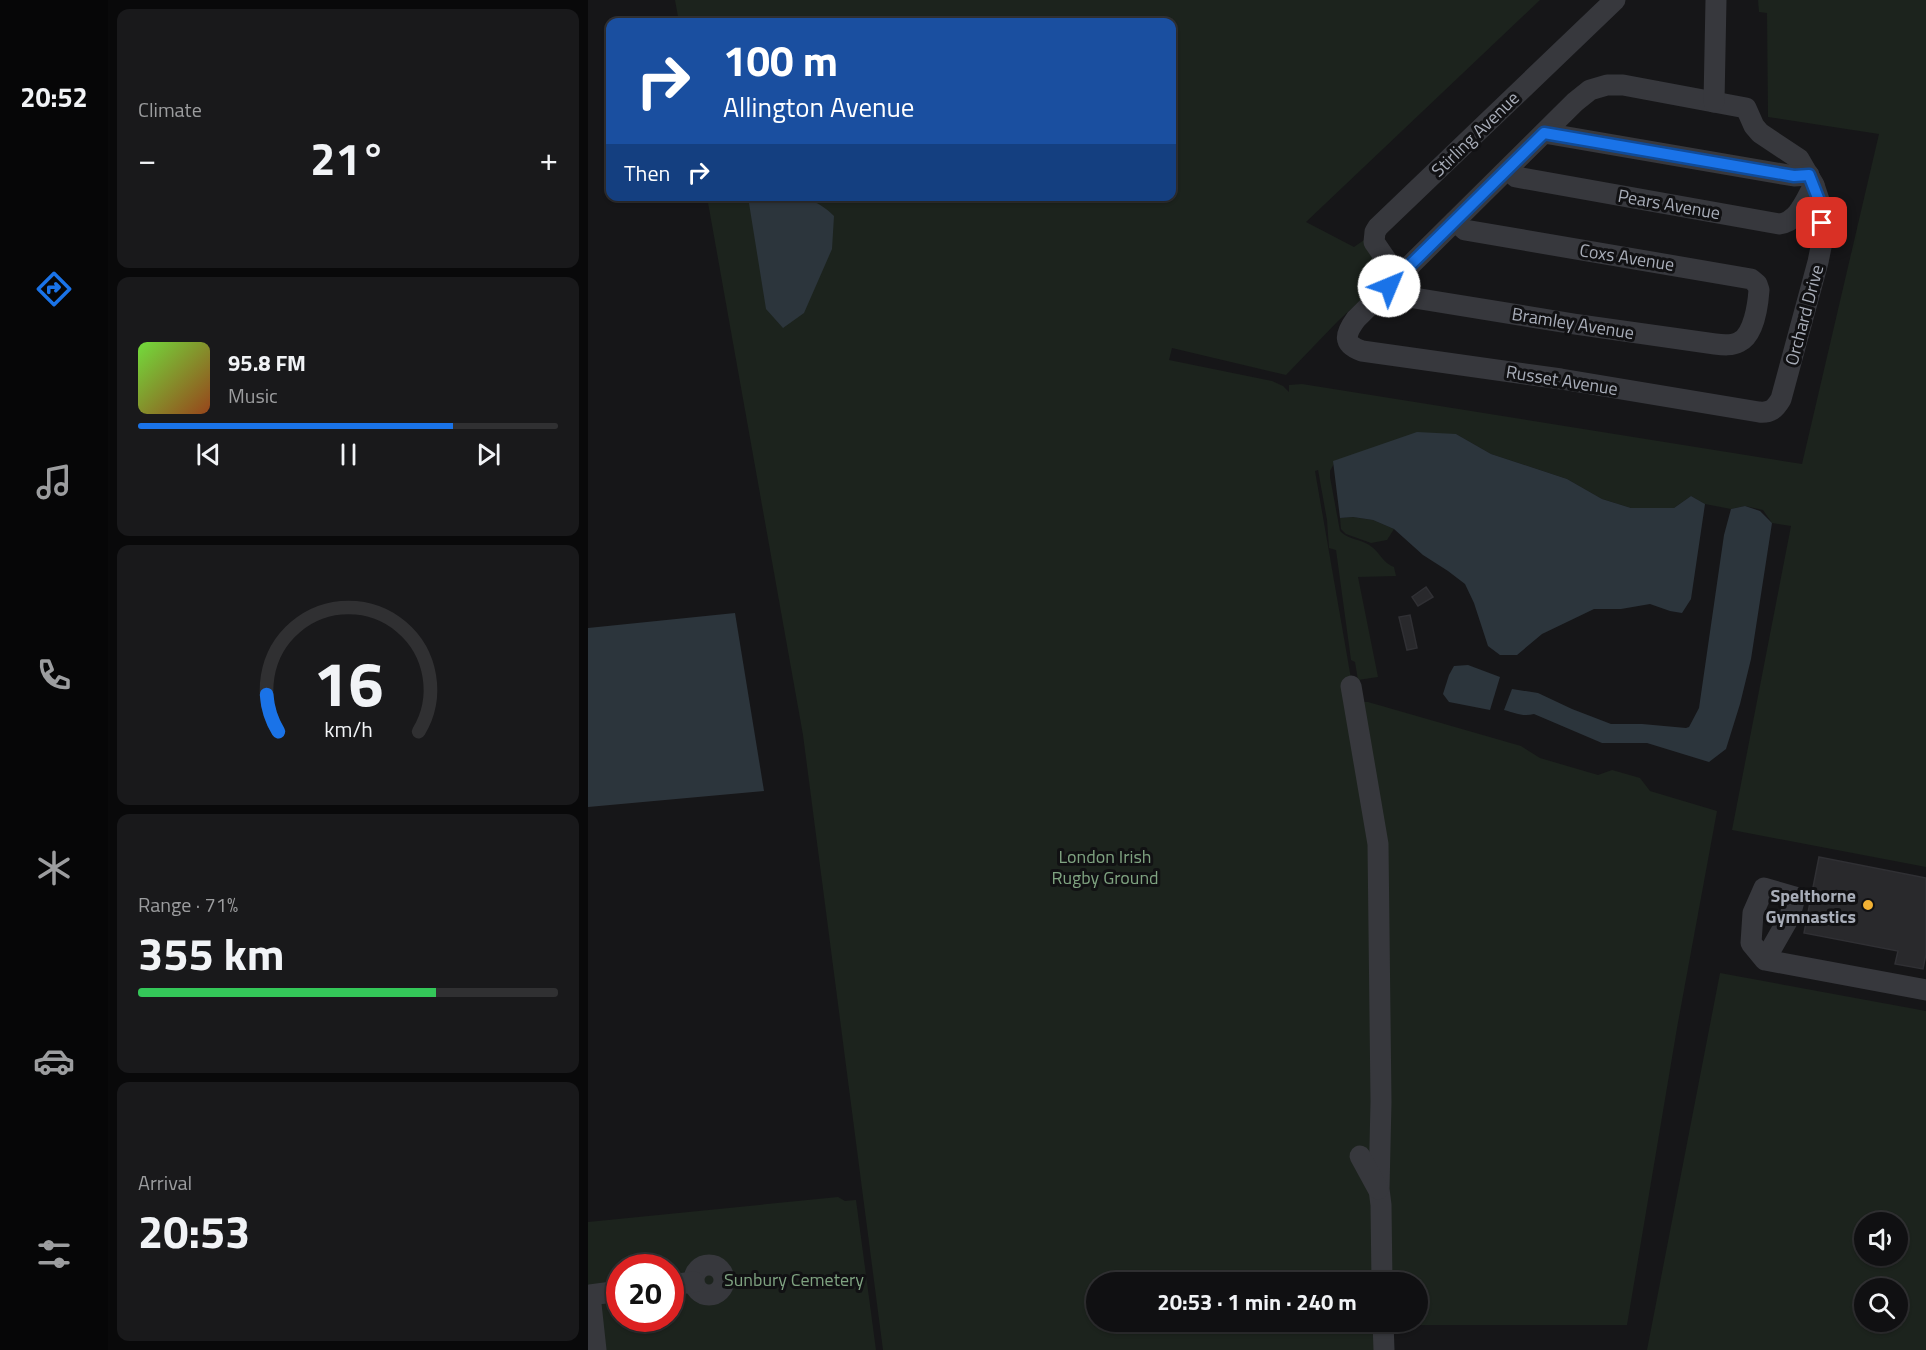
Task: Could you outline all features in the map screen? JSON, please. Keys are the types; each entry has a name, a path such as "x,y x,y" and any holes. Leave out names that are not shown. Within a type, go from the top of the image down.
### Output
{"lane":[{"name":"Stirling Avenue","path":"1394,282 1374,242 1373,238 1378,227 1615,0"},
{"path":"1714,102 1716,0"},
{"path":"1394,282 1590,90 1607,84 1746,108 1760,133 1799,159 1811,180"},
{"path":"1544,133 1811,180"},
{"name":"Pears Avenue","path":"1508,169 1516,177 1779,224 1793,219 1811,180"},
{"name":"Orchard Drive","path":"1776,408 1781,399 1822,242 1820,203 1811,180"},
{"name":"Coxs Avenue","path":"1455,221 1465,230 1751,279 1757,284 1759,290 1751,326"},
{"name":"Bramley Avenue","path":"1394,282 1402,296 1715,344 1730,345 1742,341 1751,326"},
{"name":"Russet Avenue","path":"1394,282 1356,319 1349,329 1348,343 1353,348 1759,412 1769,413 1776,408"},
{"path":"1351,686 1370,789 1378,852 1381,1102 1378,1190 1381,1205 1382,1272"},
{"path":"1765,960 1926,990"},
{"path":"1360,1156 1378,1190"},
{"path":"684,1283 694,1282"},
{"path":"596,1350 590,1295 606,1293"},
{"path":"1383,1332 1384,1350"}],"green space":[{"name":"London Irish Rugby Ground","path":"675,0 1540,0 1306,222 1354,247 1364,240 1390,273 1338,321 1286,375 1172,348 1169,360 1272,381 1289,392 1289,385 1302,384 1802,464 1879,134 1768,117 1767,13 1759,12 1758,0 1926,0 1926,867 1732,830 1791,526 1772,523 1763,510 1745,506 1731,509 1705,504 1691,496 1674,508 1631,508 1602,499 1567,479 1491,454 1456,434 1336,460 1330,471 1330,477 1340,531 1372,547 1394,567 1396,576 1358,577 1378,677 1358,680 1355,662 1351,660 1336,550 1329,548 1327,520 1318,470 1315,471 1370,788 1382,1272 1086,1272 1086,1332 1383,1332 1384,1350 883,1350 803,735 708,201 1176,201 1176,18 678,18"},
{"path":"1340,518 1373,520 1394,529 1387,540 1371,543 1346,534 1341,529"},
{"path":"1360,702 1368,702 1521,746 1540,758 1598,775 1612,770 1640,778 1650,791 1717,811 1677,1028 1627,1325 1428,1325 1428,1272 1384,1272 1382,896"},
{"path":"1720,973 1926,1011 1926,1350 1647,1350"},
{"name":"Sunbury Cemetery","path":"838,1197 845,1201 856,1200 876,1350 588,1350 588,1222"}],"shaded area":[{"path":"749,201 815,202 834,216 832,249 804,313 783,328 766,309"},
{"path":"1417,432 1456,434 1491,454 1567,479 1602,499 1631,508 1674,508 1691,496 1705,504 1691,599 1682,613 1650,604 1621,609 1594,609 1542,634 1517,655 1500,655 1488,646 1474,603 1465,584 1423,555 1394,529 1373,520 1340,518 1333,461"},
{"path":"1745,506 1760,511 1772,523 1751,659 1726,749 1709,762 1647,743 1602,743 1534,714 1523,715 1504,710 1512,689 1538,693 1611,724 1689,727 1699,708 1724,535 1731,509"},
{"path":"735,613 764,791 588,807 588,628"},
{"path":"1468,665 1500,677 1490,710 1449,702 1443,694 1454,666"}],"building":[{"path":"1426,587 1433,597 1418,606 1412,597"},
{"path":"1410,615 1417,648 1407,650 1399,617"},
{"name":"Spelthorne Gymnastics","path":"1819,857 1926,878 1926,954 1923,969 1895,964 1898,951 1804,933"}],"place":[{"name":"Spelthorne Gymnastics","path":"1868,905"}],"route":[{"path":"1389,286 1544,133 1794,176 1809,175 1820,203 1822,223"}]}
